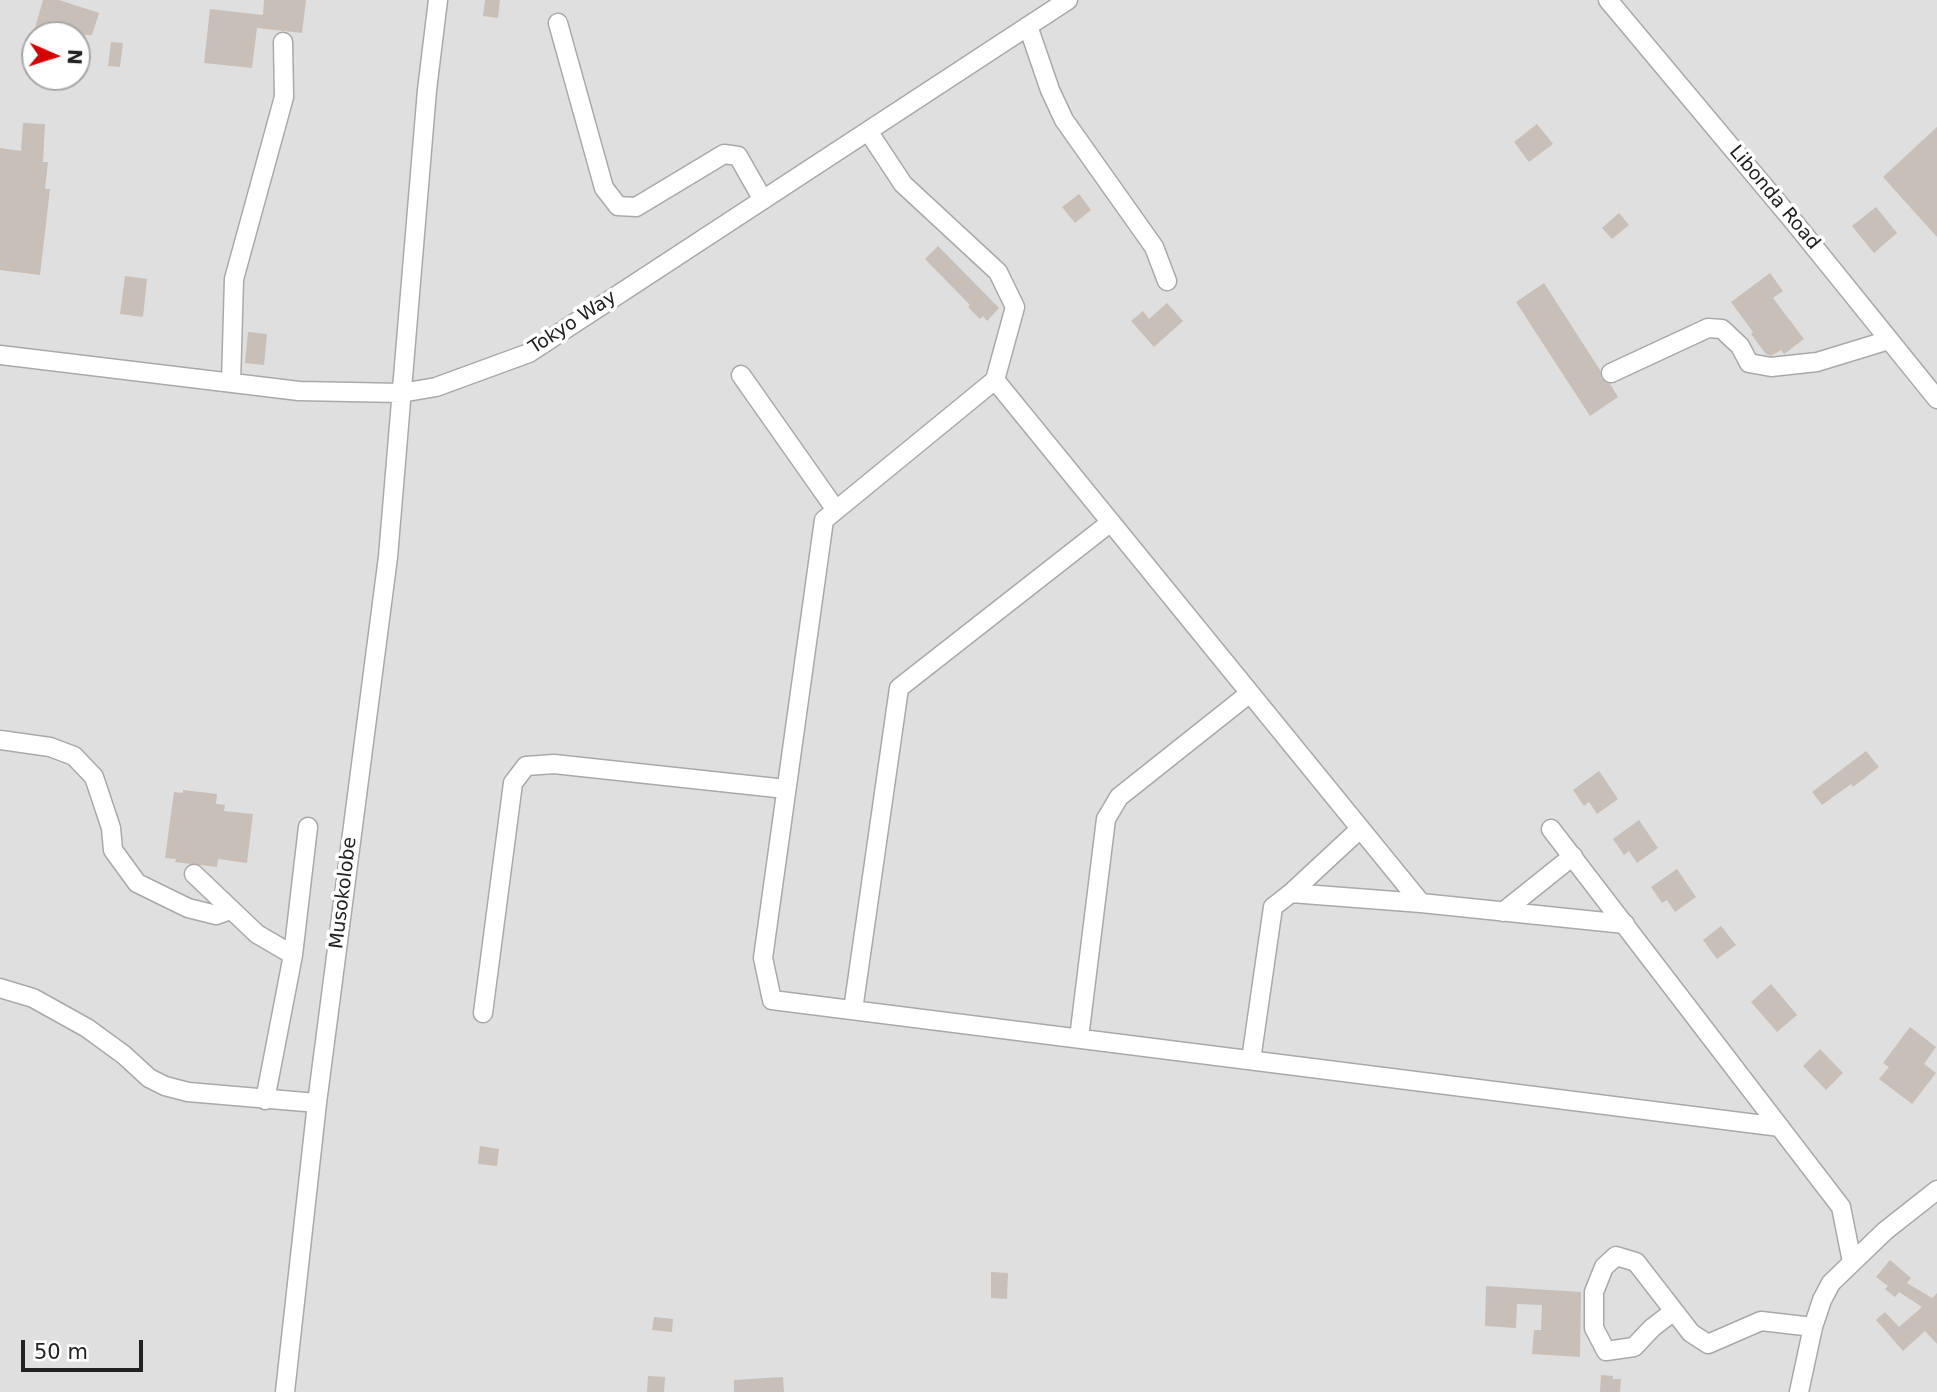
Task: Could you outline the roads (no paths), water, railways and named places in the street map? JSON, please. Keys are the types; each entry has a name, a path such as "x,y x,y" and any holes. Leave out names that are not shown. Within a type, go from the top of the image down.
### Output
{"street":[{"name":"Musokolobe","path":"285,1392 317,1103 388,557 427,90 438,0"},
{"name":"Tokyo Way","path":"0,355 299,391 401,394 436,387 529,353 1068,0"},
{"name":"Libonda Road","path":"1608,0 1794,222 1937,399"},
{"path":"558,23 604,188 618,206 636,207 724,154 738,156 763,200"},
{"path":"1028,26 1050,90 1064,120 1154,247 1167,281"},
{"path":"231,383 234,279 284,97 284,42"},
{"path":"868,131 903,184 998,272 1015,307 995,380 824,520 763,958 772,1000 1780,1128"},
{"path":"1611,373 1708,328 1722,329 1740,346 1749,363 1771,368 1817,362 1889,340"},
{"path":"741,376 836,510"},
{"path":"995,380 1421,903"},
{"path":"853,1010 899,688 1111,522"},
{"path":"1079,1038 1106,819 1119,797 1250,693"},
{"path":"0,740 50,747 74,756 88,770 94,777 103,799 111,828 113,850 137,883 188,908 216,915 230,910"},
{"path":"483,1013 513,783 526,766 554,764 786,789"},
{"path":"265,1100 293,955 308,827"},
{"path":"1251,1060 1273,907 1360,828"},
{"path":"1551,829 1841,1207 1852,1262"},
{"path":"1503,912 1573,856"},
{"path":"194,874 257,934 293,955"},
{"path":"1291,893 1421,903 1625,925"},
{"path":"0,988 33,998 87,1028 124,1055 149,1078 165,1086 188,1093 317,1103"},
{"path":"1799,1392 1813,1327 1831,1283 1885,1231 1937,1190"},
{"path":"1674,1311 1634,1347 1606,1351 1594,1328 1594,1292 1604,1267 1616,1256 1636,1262 1674,1311 1691,1333 1708,1345 1761,1321 1813,1327"}]}
